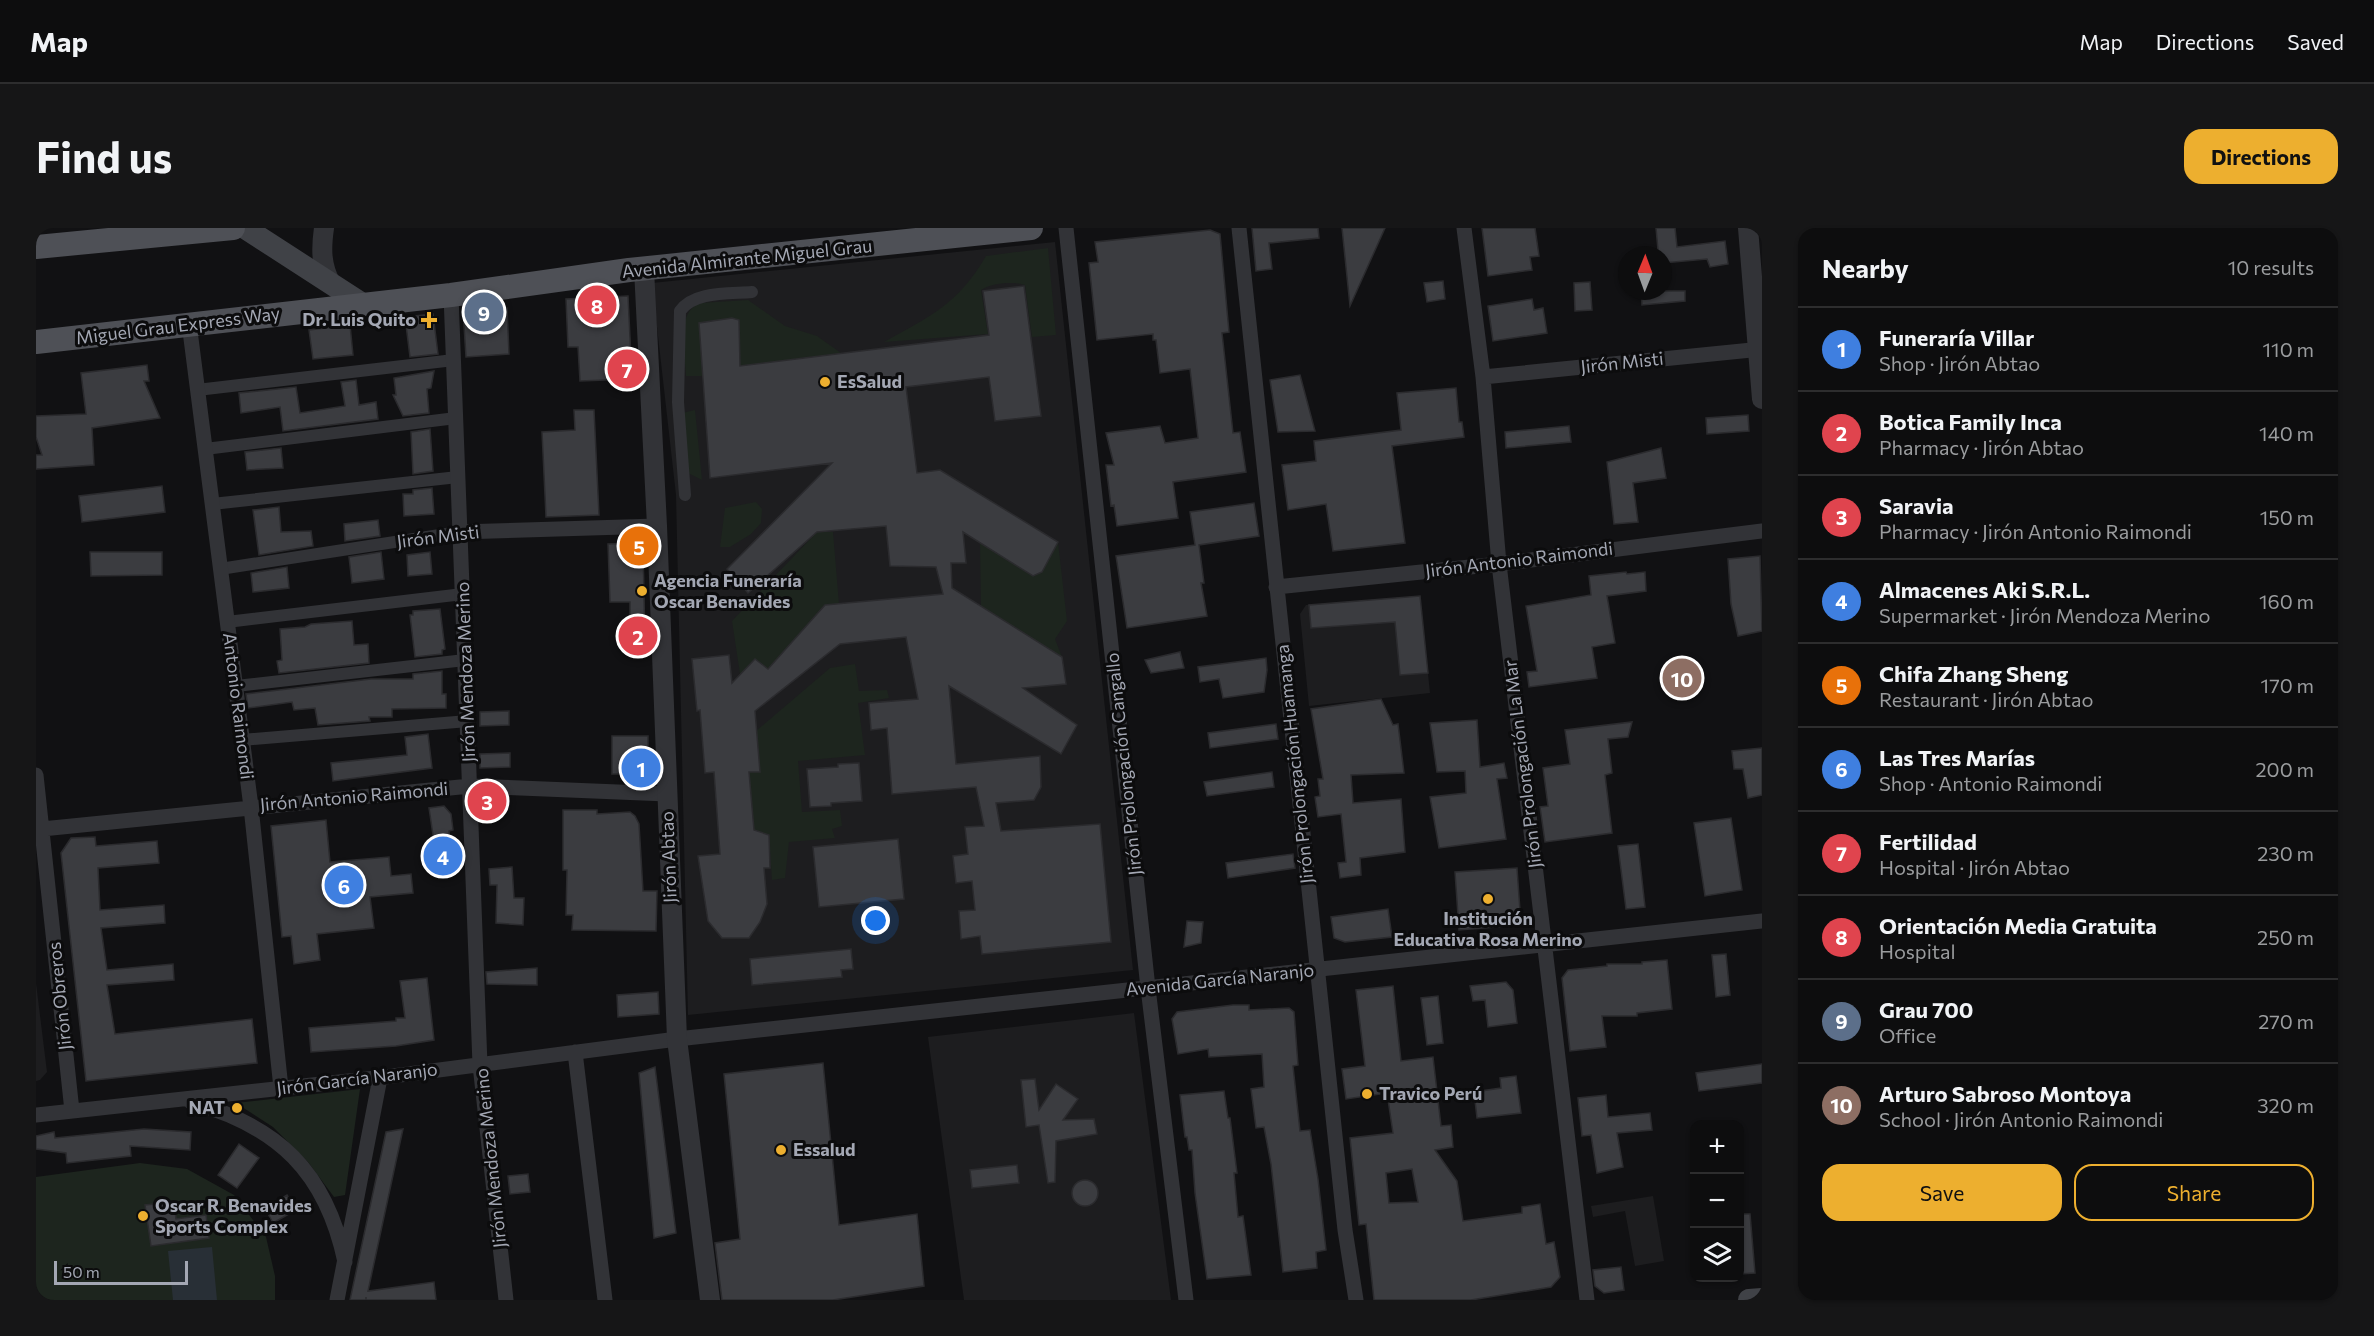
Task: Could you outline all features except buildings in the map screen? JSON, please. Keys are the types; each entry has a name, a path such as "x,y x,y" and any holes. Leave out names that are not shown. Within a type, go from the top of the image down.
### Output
{"main road":[{"path":"36,247 233,228"},
{"name":"Avenida Almirante Miguel Grau","path":"364,305 644,269 1031,228"},
{"path":"250,231 364,305"},
{"name":"Miguel Grau Express Way","path":"36,342 364,305"},
{"path":"1749,1300 1762,1299"}],"street":[{"path":"324,228 322,258 324,270 337,288"},
{"name":"Jirón Prolongación Cangallo","path":"1066,228 1148,988 1186,1300"},
{"name":"Jirón Prolongación Huamanga","path":"1239,228 1345,1230 1356,1300"},
{"name":"Jirón Prolongación La Mar","path":"1464,228 1483,376 1499,564 1587,1300"},
{"path":"1748,228 1762,399"},
{"name":"Jirón Abtao","path":"644,269 657,526 677,1039 710,1300"},
{"path":"685,495 678,402 680,311 686,302 695,298 752,292"},
{"name":"Jirón Mendoza Merino","path":"452,295 480,1065 506,1300"},
{"name":"Antonio Raimondi","path":"189,323 251,807 280,1088"},
{"name":"Jirón Misti","path":"1483,376 1759,349"},
{"path":"197,390 454,360"},
{"path":"205,449 456,418"},
{"path":"212,504 458,477"},
{"name":"Jirón Misti","path":"220,569 459,532 657,526"},
{"name":"Jirón Antonio Raimondi","path":"1276,587 1499,564 1762,531"},
{"path":"227,622 463,594"},
{"path":"236,686 465,660"},
{"path":"242,740 468,721"},
{"name":"Jirón Obreros","path":"36,775 72,1111"},
{"name":"Jirón Antonio Raimondi","path":"42,829 470,786 667,794"},
{"name":"Avenida García Naranjo","path":"677,1039 1762,921"},
{"name":"Jirón García Naranjo","path":"36,1114 380,1078 677,1039"},
{"path":"575,1052 605,1300"},
{"path":"337,1300 380,1078"},
{"path":"182,1099 236,1117 260,1130 282,1146 301,1165 330,1210 345,1262"}],"shaded area":[{"path":"1055,242 1133,970 688,1015 676,495 652,283"},
{"path":"1048,248 1056,335 1032,337 1025,285 1008,283 996,284 981,290 988,334 884,342 930,316 954,297 976,272 986,256"},
{"path":"748,300 785,326 817,336 841,353 740,366 739,323 737,320 703,376 686,376 683,335 687,316 692,308 700,303"},
{"path":"695,410 702,480 686,472 682,413"},
{"path":"756,502 762,509 761,523 751,534 730,547 720,547 725,508"},
{"path":"817,532 833,532 839,604 825,605 768,669 755,659 740,674 732,621"},
{"path":"980,542 1058,542 1067,621 1055,639 1062,657 981,606"},
{"path":"1420,596 1430,693 1309,706 1300,614 1306,605"},
{"path":"855,664 859,691 887,690 889,698 858,703 865,755 798,761 802,812 840,810 842,826 832,829 835,838 789,842 785,878 772,880 769,836 754,830 749,772 760,772 756,731 830,668"},
{"path":"36,983 47,1072 36,1081"},
{"path":"1134,1013 1171,1300 964,1300 928,1037"},
{"path":"360,1089 345,1195 334,1197 308,1162 273,1127 236,1103"},
{"name":"Oscar R. Benavides Sports Complex","path":"140,1163 187,1169 234,1195 266,1237 275,1276 275,1300 36,1300 36,1177"},
{"path":"1653,1196 1664,1261 1635,1266 1625,1211 1593,1217 1591,1206"},
{"path":"212,1247 217,1300 173,1300 168,1251"}],"place":[{"name":"Orientación Media Gratuita","path":"597,305"},
{"name":"Grau 700","path":"484,312"},
{"name":"Dr. Luis Quito","path":"429,320"},
{"name":"Fertilidad","path":"627,369"},
{"name":"EsSalud","path":"825,382"},
{"name":"Chifa Zhang Sheng","path":"639,546"},
{"name":"Agencia Funeraría Oscar Benavides","path":"642,591"},
{"name":"Botica Family Inca","path":"638,636"},
{"name":"Arturo Sabroso Montoya","path":"1682,678"},
{"name":"Funeraría Villar","path":"641,768"},
{"name":"Saravia","path":"487,801"},
{"name":"Almacenes Aki S.R.L.","path":"443,856"},
{"name":"Las Tres Marías","path":"344,885"},
{"name":"Institución Educativa Rosa Merino","path":"1488,899"},
{"name":"Travico Perú","path":"1367,1094"},
{"name":"NAT","path":"237,1108"},
{"name":"Essalud","path":"781,1150"},
{"name":"Oscar R. Benavides Sports Complex","path":"143,1216"}]}
